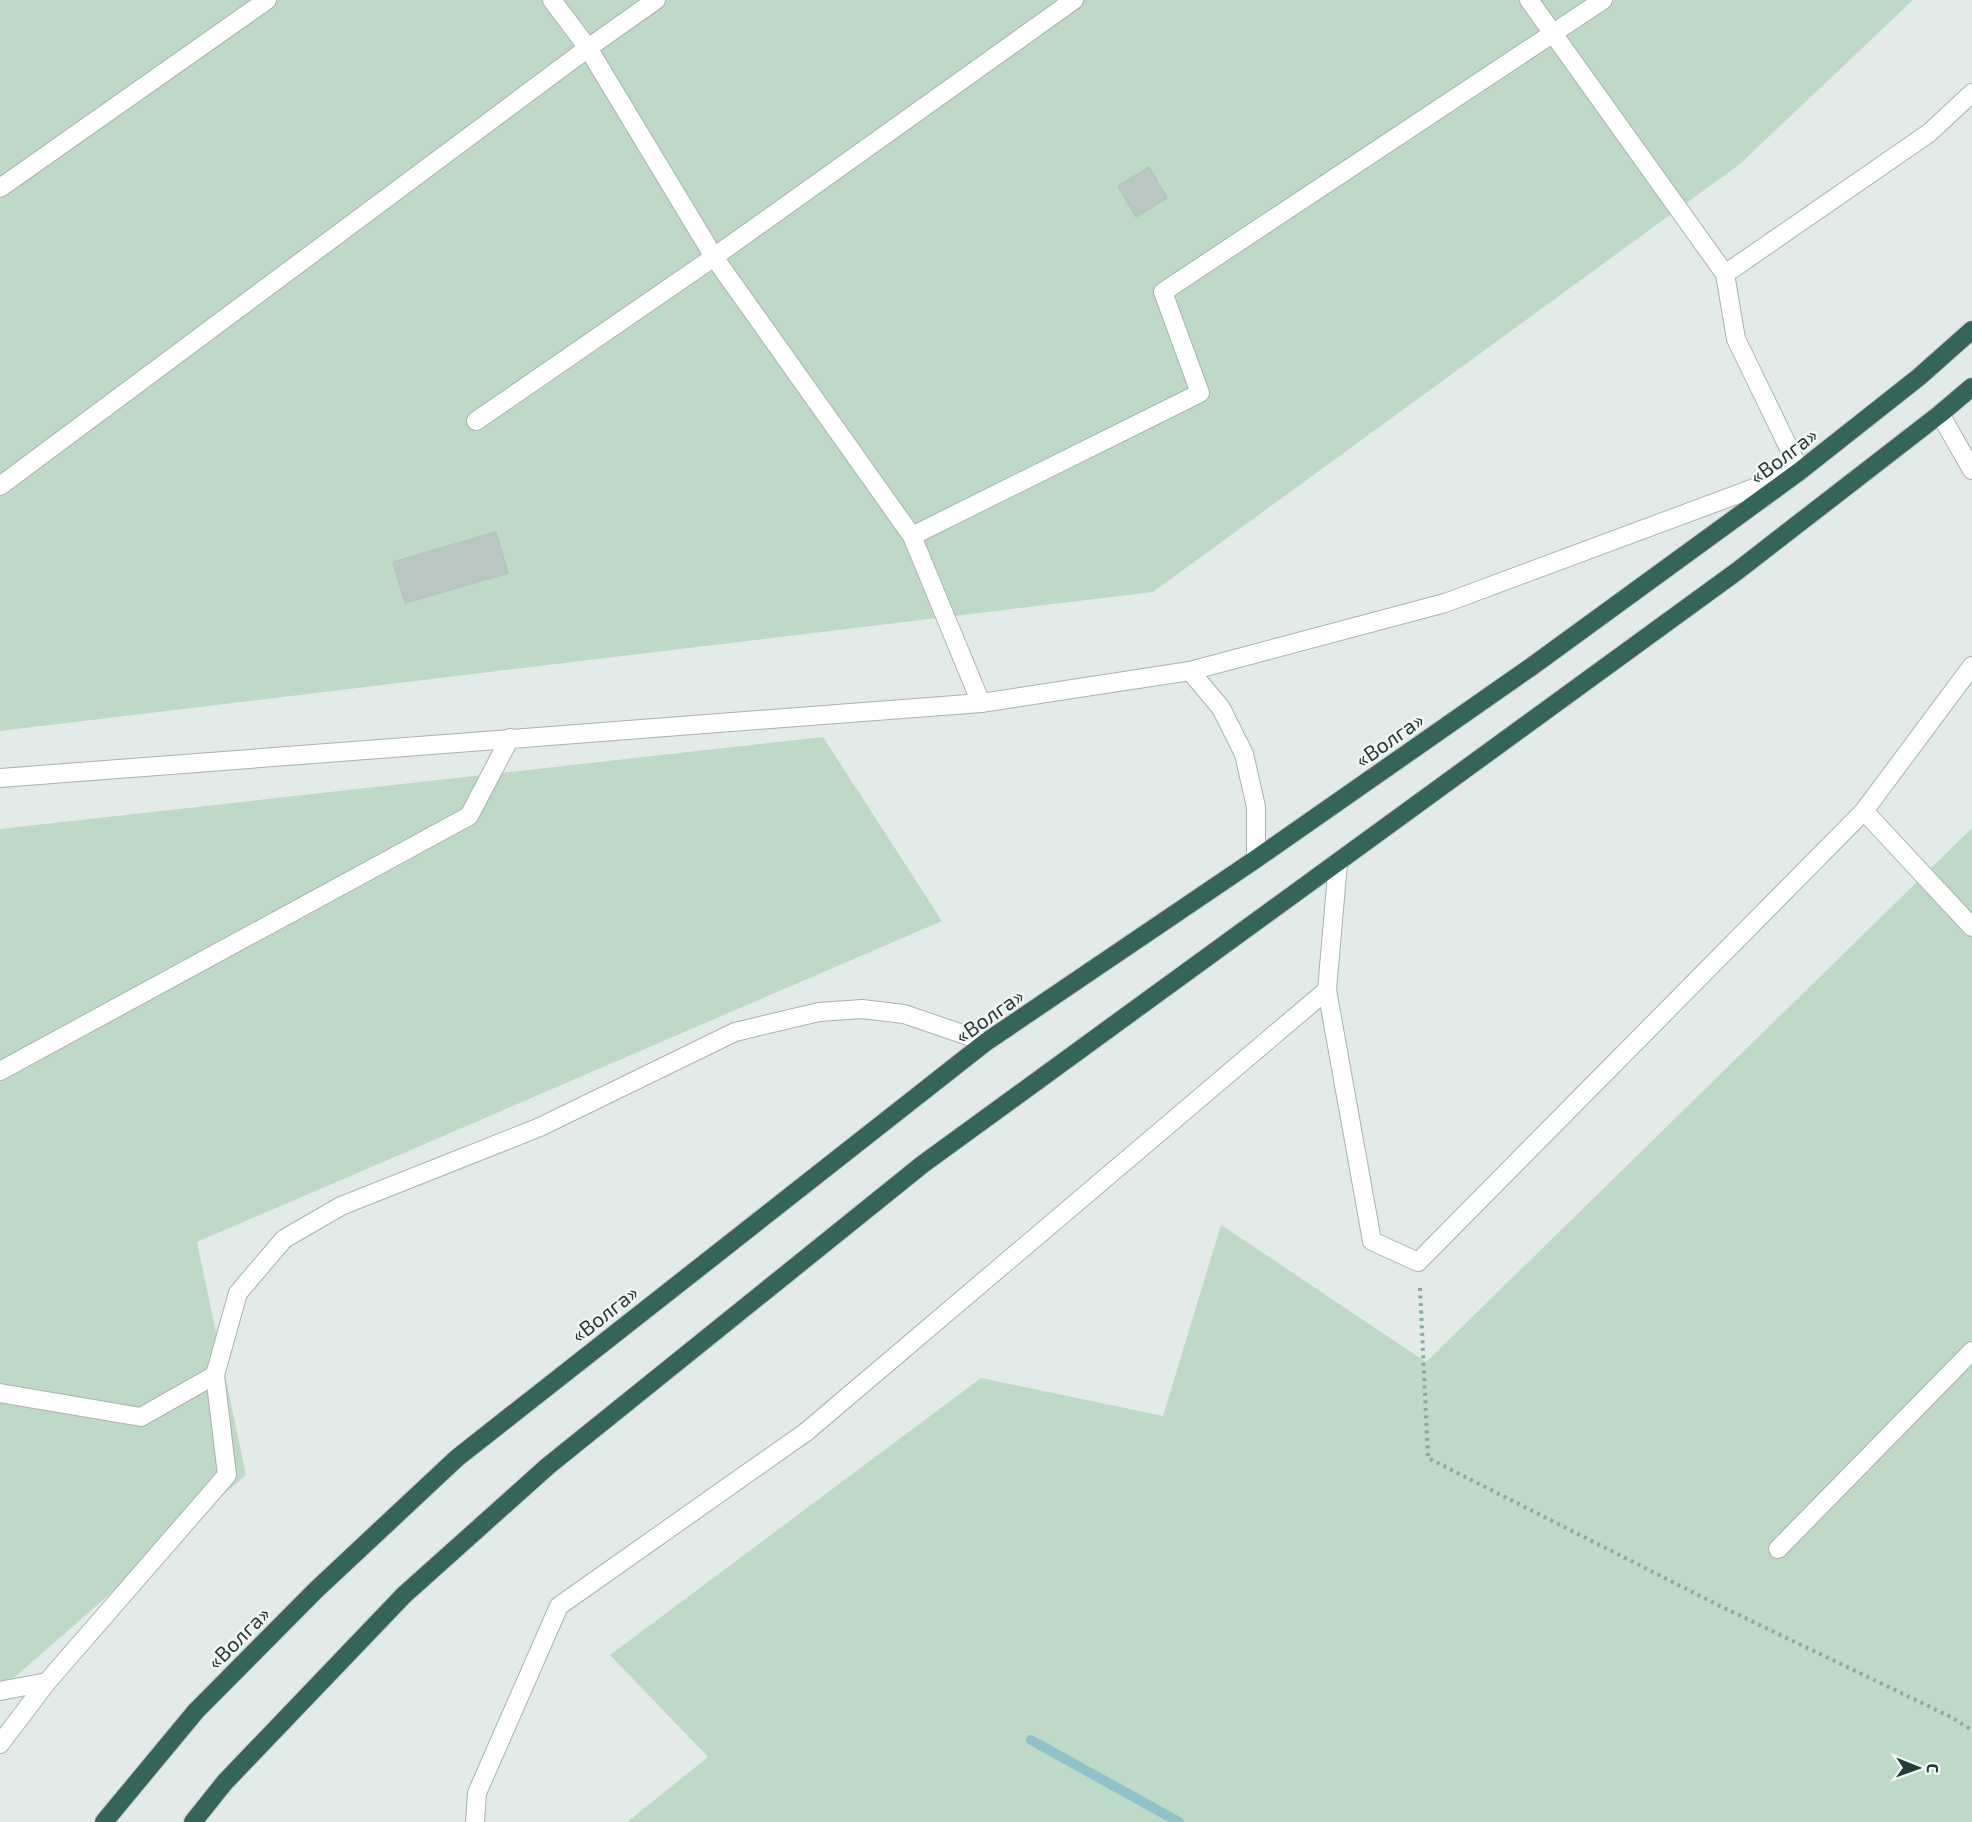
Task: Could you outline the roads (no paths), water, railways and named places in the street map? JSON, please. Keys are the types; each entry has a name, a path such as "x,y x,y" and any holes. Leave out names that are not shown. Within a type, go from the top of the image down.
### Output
{"highway":[{"name":"«Волга»","path":"104,1822 196,1711 316,1590 457,1458 987,1042 1256,859 1531,667 1800,471 1919,377 1972,330"},
{"path":"193,1822 225,1782 404,1594 548,1466 923,1164 1736,572 1972,387"}],"street":[{"path":"0,188 267,0"},
{"path":"552,0 588,48 714,257 912,536 981,702"},
{"path":"0,486 588,48 656,0"},
{"path":"476,421 714,257 1074,0"},
{"path":"0,778 981,702 1190,671 1445,603 1800,471 1736,339 1725,274 1529,0"},
{"path":"912,536 1200,393 1163,292 1603,0"},
{"path":"1725,274 1929,133 1972,93"},
{"path":"1940,414 1972,470"},
{"path":"1338,863 1327,990 1372,1240 1418,1262 1864,811 1972,666"},
{"path":"1190,671 1221,708 1244,754 1256,807 1256,859"},
{"path":"0,1071 469,816 510,738"},
{"path":"1864,811 1972,927"},
{"path":"475,1822 477,1793 559,1606 806,1432 1327,990"},
{"path":"0,1744 47,1682 227,1475 215,1375 238,1293 284,1239 340,1206 540,1127 735,1032 819,1012 862,1009 904,1014 987,1042"},
{"path":"1778,1549 1972,1351"},
{"path":"0,1393 141,1417 215,1375"},
{"path":"0,1691 47,1682"}],"waterway":[{"path":"1031,1740 1179,1822"}]}
